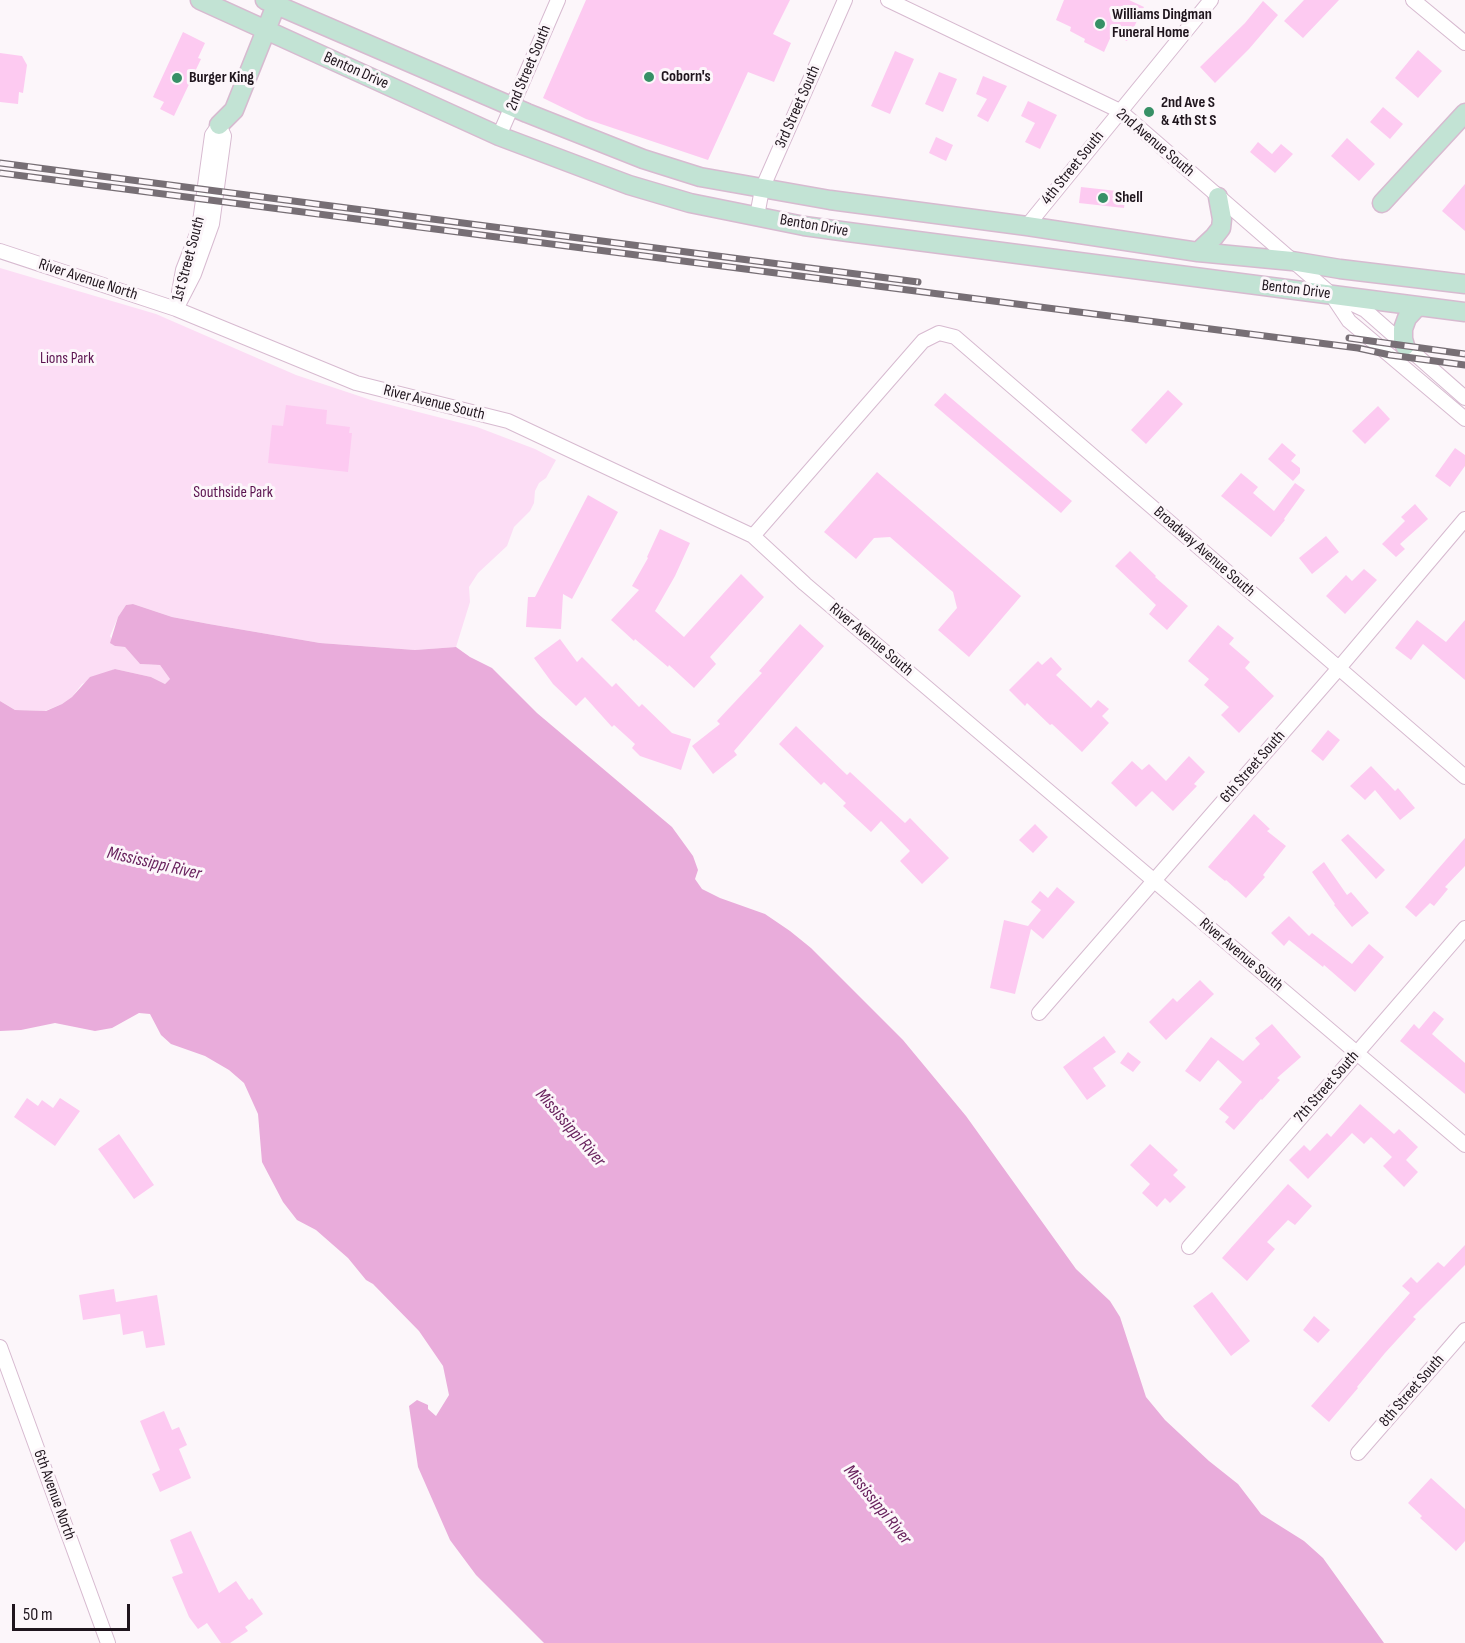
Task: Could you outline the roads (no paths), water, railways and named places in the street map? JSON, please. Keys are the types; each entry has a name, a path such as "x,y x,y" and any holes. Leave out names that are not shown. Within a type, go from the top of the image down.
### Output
{"main road":[{"name":"Benton Drive","path":"200,0 499,135 629,185 690,203 804,226 859,234 1465,312"},
{"name":"Benton Drive","path":"273,2 513,107 643,159 700,177 830,200 1027,226 1198,252 1292,261 1465,284"},
{"name":"1st Street South","path":"219,125 234,110 267,31 273,2"},
{"path":"1382,203 1465,113"},
{"path":"1198,252 1221,228 1222,219 1218,196"},
{"path":"1406,346 1403,329 1407,318 1418,306"}],"street":[{"name":"2nd Street South","path":"499,135 558,0"},
{"name":"3rd Street South","path":"757,216 762,189 845,0"},
{"name":"2nd Avenue South","path":"888,0 1120,111 1331,294 1365,310 1465,398"},
{"name":"4th Street South","path":"1027,226 1211,0"},
{"path":"1413,0 1465,43"},
{"name":"1st Street South","path":"176,309 194,274 212,224 224,136 219,125"},
{"name":"River Avenue North","path":"0,251 176,309"},
{"name":"2nd Avenue South","path":"1331,294 1349,321 1465,418"},
{"name":"River Avenue South","path":"176,309 356,383 508,421 753,536 814,592 1465,1145"},
{"name":"Broadway Avenue South","path":"753,536 923,341 939,333 955,337 1465,777"},
{"name":"6th Street South","path":"1039,1013 1339,668 1465,519"},
{"name":"7th Street South","path":"1189,1247 1465,928"},
{"name":"8th Street South","path":"1358,1453 1465,1330"},
{"name":"6th Avenue North","path":"0,1347 108,1643"}],"water":[{"name":"Mississippi River","path":"133,604 172,617 320,643 415,650 456,647 492,668 537,713 672,827 693,856 698,870 695,879 702,889 765,914 790,931 811,948 903,1040 966,1116 1076,1269 1110,1301 1120,1317 1146,1397 1165,1420 1209,1461 1238,1484 1261,1514 1304,1541 1323,1558 1384,1643 544,1643 476,1575 450,1540 418,1467 409,1406 417,1400 428,1405 428,1409 436,1416 449,1395 443,1366 419,1331 373,1284 366,1280 348,1258 316,1230 297,1220 283,1202 262,1162 258,1114 244,1083 229,1070 205,1056 171,1044 161,1035 150,1014 139,1013 112,1028 95,1031 55,1023 21,1030 0,1031 0,701 15,710 46,711 72,697 90,677 115,669 151,677 165,684 170,679 160,665 140,664 125,647 110,643 118,617 126,605"}],"railway":[{"path":"0,163 918,282"},
{"path":"0,173 1358,348 1390,355 1465,365"},
{"path":"1349,338 1465,354"}],"place":[{"name":"Williams Dingman Funeral Home","path":"1100,24"},
{"name":"Coborn's","path":"649,77"},
{"name":"Burger King","path":"177,78"},
{"name":"2nd Ave S & 4th St S","path":"1149,112"},
{"name":"Shell","path":"1103,198"}],"park label":[{"name":"Lions Park","path":"67,359"},
{"name":"Southside Park","path":"233,493"}]}
